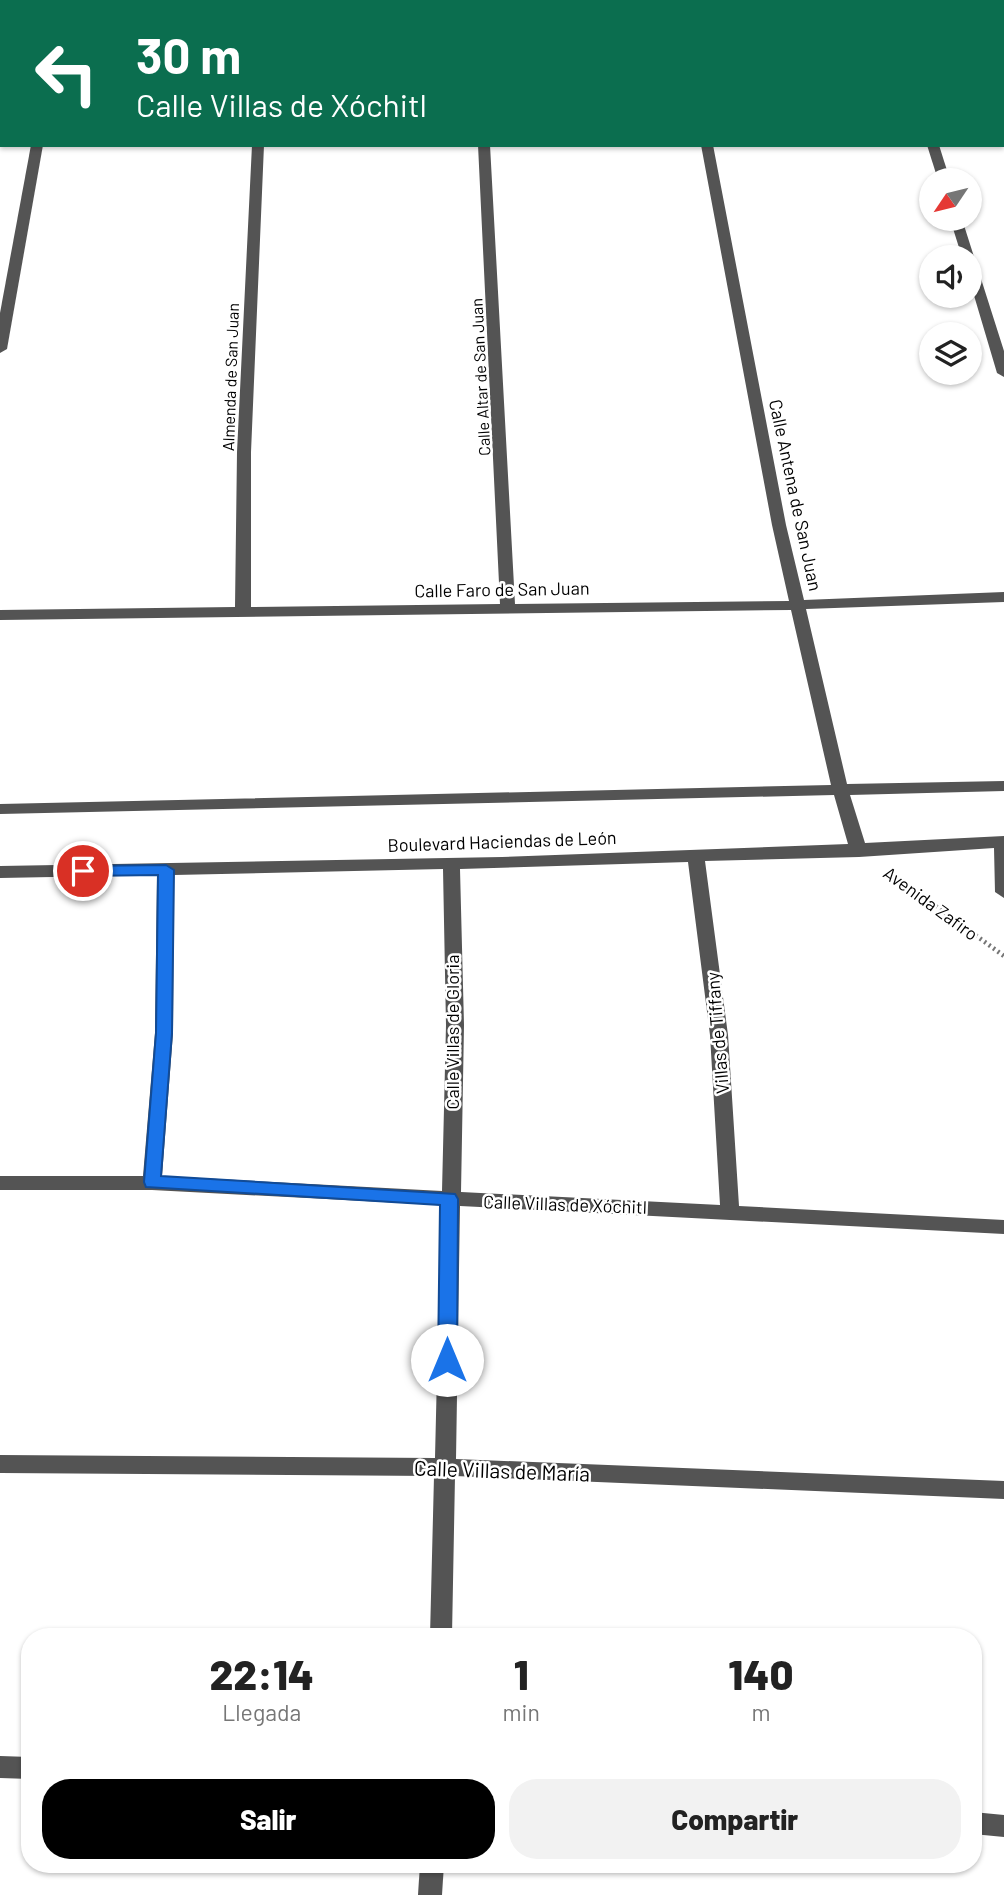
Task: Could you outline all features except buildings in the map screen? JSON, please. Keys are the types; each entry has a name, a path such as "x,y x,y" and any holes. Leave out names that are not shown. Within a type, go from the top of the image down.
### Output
{"street":[{"path":"0,349 37,147"},
{"name":"Almenda de San Juan","path":"243,611 244,452 258,147"},
{"name":"Calle Altar de San Juan","path":"484,147 508,608"},
{"name":"Calle Antena de San Juan","path":"707,147 779,525 800,605 839,789 859,851"},
{"path":"934,147 940,168"},
{"path":"982,302 1004,373"},
{"name":"Calle Faro de San Juan","path":"0,615 800,605 1004,597"},
{"path":"0,810 1004,786"},
{"path":"1003,842 1004,892"},
{"name":"Boulevard Haciendas de León","path":"0,872 451,864 859,851 1003,842"},
{"name":"Villas de Tiffany","path":"696,856 719,1035 730,1211"},
{"name":"Calle Villas de Gloria","path":"449,1199 455,1025 451,864"},
{"path":"152,1182 164,1033 166,870"},
{"name":"Calle Villas de Xóchitl","path":"0,1183 152,1182 1004,1227"},
{"path":"441,1628 449,1199"},
{"name":"Calle Villas de María","path":"0,1464 446,1467 1004,1490"},
{"path":"0,1767 21,1768"},
{"path":"982,1824 1004,1826"},
{"path":"430,1895 431,1873"}],"path":[{"name":"Avenida Zafiro","path":"859,851 1004,956"}],"route":[{"path":"83,871 166,870 164,1033 152,1182 449,1199 447,1360"}]}
